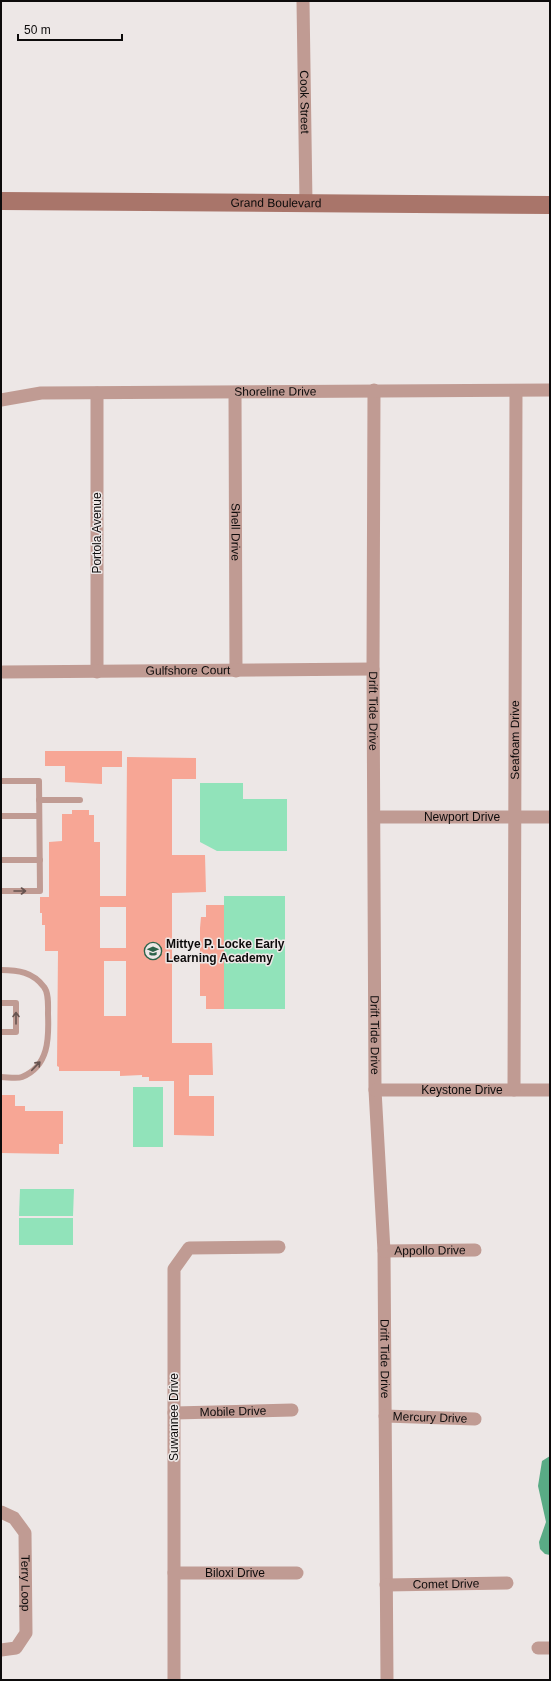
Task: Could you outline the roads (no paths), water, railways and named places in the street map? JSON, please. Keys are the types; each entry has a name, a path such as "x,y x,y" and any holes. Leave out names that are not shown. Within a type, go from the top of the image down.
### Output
{"main road":[{"name":"Grand Boulevard","path":"1,201 550,205"}],"street":[{"name":"Cook Street","path":"303,1 306,203"},
{"name":"Drift Tide Drive","path":"374,390 372,669 375,817 375,1090 384,1251 387,1680"},
{"name":"Shoreline Drive","path":"1,400 41,393 550,390"},
{"name":"Seafoam Drive","path":"514,1090 516,391"},
{"name":"Portola Avenue","path":"97,393 97,672"},
{"name":"Shell Drive","path":"235,393 236,671"},
{"name":"Gulfshore Court","path":"3,672 372,669"},
{"name":"Newport Drive","path":"375,817 550,817"},
{"name":"Keystone Drive","path":"375,1090 550,1090"},
{"name":"Suwannee Drive","path":"174,1680 174,1269 189,1248 280,1247"},
{"name":"Appollo Drive","path":"384,1251 476,1250"},
{"name":"Mobile Drive","path":"174,1413 292,1410"},
{"name":"Mercury Drive","path":"385,1416 475,1419"},
{"name":"Terry Loop","path":"1,1512 14,1518 25,1533 26,1633 16,1648 1,1650"},
{"name":"Biloxi Drive","path":"174,1573 296,1573"},
{"name":"Comet Drive","path":"386,1585 507,1583"}],"lane":[{"path":"1,782 40,781 40,891 1,892"},
{"path":"40,800 80,800"},
{"path":"1,816 40,816"},
{"path":"1,860 40,860"},
{"path":"1,970 22,970 35,978 45,988 48,1003 48,1038 45,1056 36,1068 22,1077 1,1077"},
{"path":"1,1003 16,1003 16,1032 1,1032"}],"place":[{"name":"Mittye P. Locke Early Learning Academy","path":"153,951"}]}
